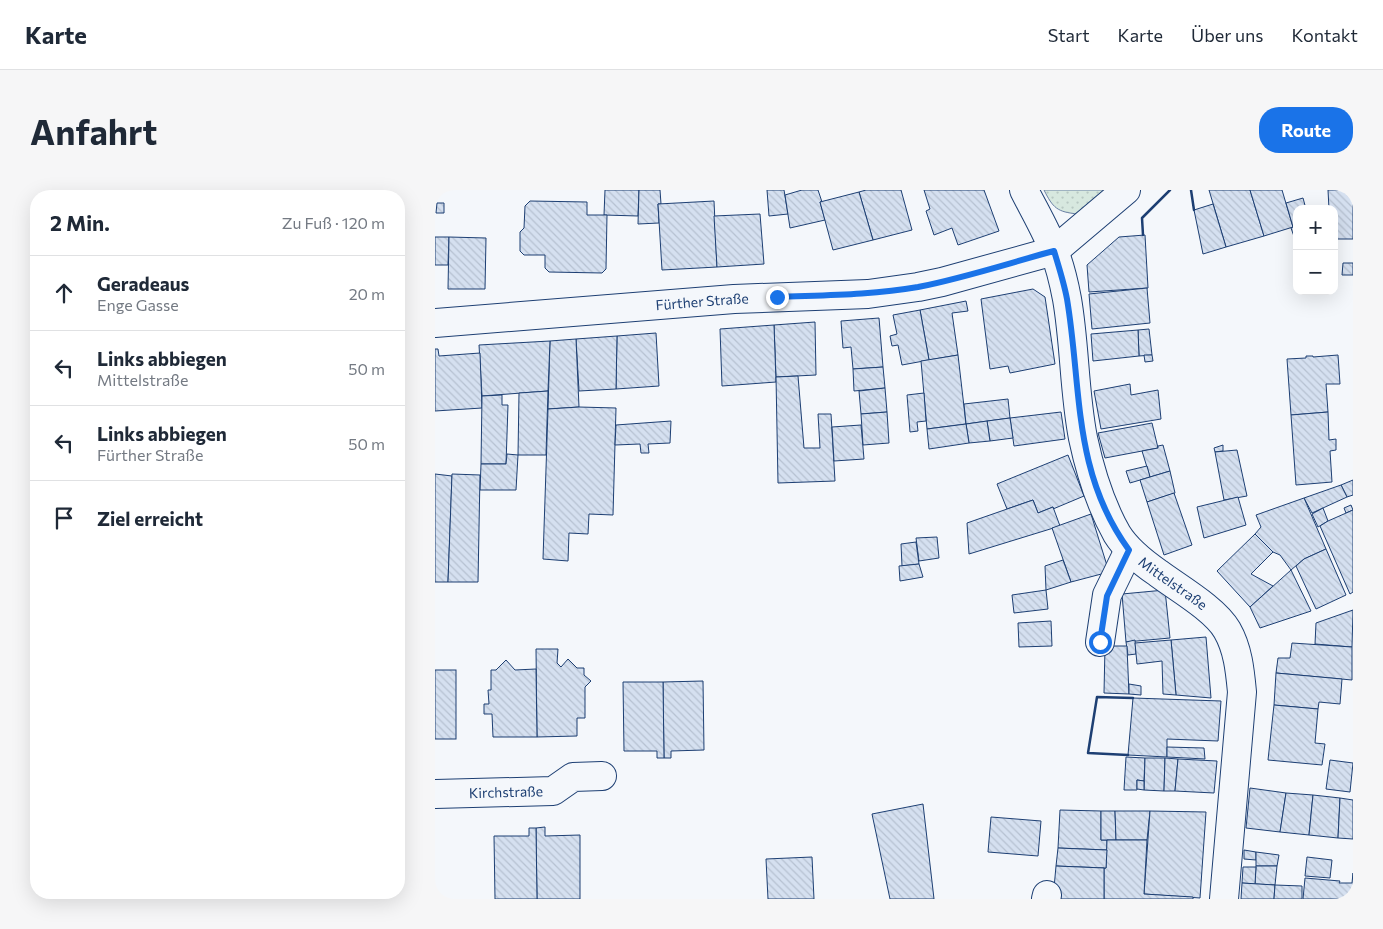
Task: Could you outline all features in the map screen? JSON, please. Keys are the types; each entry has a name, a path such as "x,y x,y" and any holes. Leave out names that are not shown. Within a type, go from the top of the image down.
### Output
{"street":[{"name":"Mittelstraße","path":"1024,190 1054,251 1063,280 1067,299 1082,428 1088,460 1095,484 1109,516 1118,535 1129,550 1145,564 1211,611 1222,622 1228,632 1239,661 1242,692 1224,899"},
{"path":"1054,251 1126,190"},
{"name":"Fürther Straße","path":"435,323 706,301 868,294 942,282 1054,251"},
{"path":"1100,642 1107,596 1129,550"},
{"name":"Kirchstraße","path":"435,794 553,791 573,777 602,776"}],"shaded area":[{"path":"1044,190 1110,190 1078,214 1065,212 1057,208 1050,201"}],"building":[{"path":"605,190 639,190 638,216 604,215"},
{"path":"639,190 660,190 661,204 658,204 659,223 638,224"},
{"path":"767,190 784,190 788,214 769,216"},
{"path":"802,190 818,190 825,220 790,228 785,195"},
{"path":"866,190 901,190 912,230 873,240 859,192"},
{"path":"924,190 984,190 999,231 958,245 952,228 934,235 926,211 930,209"},
{"path":"1209,190 1250,190 1264,236 1226,247"},
{"path":"1250,190 1282,190 1293,227 1264,236"},
{"path":"1328,190 1353,190 1353,239 1338,239 1338,205 1329,205"},
{"path":"859,192 873,240 833,250 820,202"},
{"path":"1303,198 1305,205 1293,205 1293,227 1286,203"},
{"path":"530,201 587,202 587,215 607,215 606,269 602,273 549,272 545,268 545,255 524,255 520,251 520,232 524,228 525,206"},
{"path":"714,201 717,267 662,270 658,204"},
{"path":"437,203 444,203 444,213 436,213"},
{"path":"1213,204 1226,247 1203,254 1194,210"},
{"path":"760,214 764,264 717,267 714,216"},
{"path":"1145,235 1148,288 1089,292 1087,265 1119,237"},
{"path":"435,237 449,237 448,265 435,265"},
{"path":"449,237 486,238 485,289 448,289"},
{"path":"1343,263 1353,263 1353,275 1342,275"},
{"path":"1147,288 1150,323 1092,329 1089,294"},
{"path":"1033,289 1045,297 1055,364 1010,373 1008,366 990,369 981,299"},
{"path":"966,301 968,311 952,313 958,355 929,360 920,310"},
{"path":"920,310 929,360 902,365 898,345 892,346 890,336 897,334 893,315"},
{"path":"879,318 883,367 853,369 851,347 843,348 841,321"},
{"path":"815,322 816,375 776,377 774,325"},
{"path":"774,325 776,382 722,386 720,329"},
{"path":"1149,329 1152,355 1139,356 1138,330"},
{"path":"1138,330 1139,356 1093,361 1091,334"},
{"path":"656,333 659,386 616,389 617,336"},
{"path":"617,336 616,389 579,391 576,339"},
{"path":"576,339 579,407 548,409 550,341"},
{"path":"550,341 548,391 482,396 479,345"},
{"path":"435,349 438,349 439,356 480,353 482,408 435,411"},
{"path":"958,355 966,424 927,429 921,361"},
{"path":"1144,355 1152,355 1153,361 1145,362"},
{"path":"1338,355 1340,384 1326,384 1328,412 1291,415 1287,359 1306,358 1306,356"},
{"path":"883,367 885,388 854,391 853,369"},
{"path":"798,376 804,448 820,448 818,414 831,414 835,481 778,483 776,377"},
{"path":"1130,384 1131,395 1158,390 1161,419 1101,429 1094,391"},
{"path":"885,388 887,412 861,414 859,391"},
{"path":"548,391 546,455 518,455 519,393"},
{"path":"924,393 926,421 917,422 918,431 910,432 907,395"},
{"path":"502,395 502,405 508,405 506,464 481,464 482,396"},
{"path":"1008,399 1010,418 966,424 964,404"},
{"path":"579,407 616,408 613,515 589,514 588,534 569,533 568,561 543,559 548,409"},
{"path":"887,412 889,443 863,445 861,414"},
{"path":"1061,412 1065,439 1014,446 1010,418"},
{"path":"1328,412 1329,440 1336,439 1336,450 1330,451 1332,482 1296,485 1291,415"},
{"path":"1010,418 1013,438 990,441 987,421"},
{"path":"671,421 670,443 648,444 649,453 641,453 640,444 615,445 616,425"},
{"path":"987,421 990,441 969,443 966,424"},
{"path":"1152,423 1158,448 1105,458 1098,433"},
{"path":"966,424 969,443 929,449 927,429"},
{"path":"861,425 864,459 834,461 832,427"},
{"path":"1163,445 1170,471 1150,477 1142,451 1158,448 1158,446"},
{"path":"1223,445 1223,451 1215,452 1214,448"},
{"path":"1237,450 1247,496 1224,500 1215,452"},
{"path":"507,454 518,455 516,490 480,490 481,464 506,464"},
{"path":"1068,455 1084,496 1038,513 1033,500 1007,509 997,484"},
{"path":"1147,466 1150,477 1130,483 1126,471"},
{"path":"1170,471 1175,493 1147,502 1140,480"},
{"path":"435,474 452,476 448,582 435,582"},
{"path":"452,474 480,475 478,582 448,582"},
{"path":"1353,480 1353,495 1347,497 1341,485"},
{"path":"1341,485 1347,497 1312,513 1304,498"},
{"path":"1174,493 1192,545 1164,555 1147,502"},
{"path":"1238,497 1246,525 1204,538 1197,507"},
{"path":"1304,498 1326,549 1304,559 1291,570 1280,555 1273,552 1255,534 1261,527 1256,515"},
{"path":"1033,500 1038,513 1053,507 1060,526 969,554 967,523"},
{"path":"1351,505 1353,510 1346,513 1344,508"},
{"path":"1323,508 1328,521 1318,527 1312,514"},
{"path":"1353,510 1353,592 1350,594 1320,526"},
{"path":"1091,514 1109,572 1071,582 1052,528"},
{"path":"1255,534 1273,552 1251,574 1273,586 1250,607 1217,571"},
{"path":"937,537 939,558 919,561 916,538"},
{"path":"916,542 919,564 902,566 901,544"},
{"path":"1326,549 1346,595 1316,609 1296,566 1304,559"},
{"path":"1063,560 1071,582 1046,590 1045,566"},
{"path":"919,564 923,577 900,581 899,566"},
{"path":"1291,570 1311,611 1260,628 1250,607"},
{"path":"1046,590 1048,609 1014,613 1012,595"},
{"path":"1165,590 1170,638 1126,642 1122,594"},
{"path":"1353,610 1352,647 1315,644 1316,623"},
{"path":"1051,621 1052,646 1019,647 1018,623"},
{"path":"1206,637 1211,698 1176,695 1171,640"},
{"path":"1135,640 1136,654 1128,655 1126,642"},
{"path":"1171,640 1176,695 1163,694 1162,661 1137,664 1135,643"},
{"path":"1292,643 1352,647 1352,680 1276,673 1278,658 1290,658"},
{"path":"1105,646 1127,646 1129,694 1104,693"},
{"path":"536,649 558,649 557,663 561,667 568,659 577,668 584,668 584,675 591,681 585,687 585,718 577,718 577,736 537,737"},
{"path":"506,660 515,670 536,669 537,737 493,737 492,714 484,714 484,704 489,704 488,690 491,690 491,670 496,670"},
{"path":"435,670 456,670 456,739 435,739"},
{"path":"1276,673 1342,679 1340,704 1319,702 1318,709 1274,705"},
{"path":"703,681 704,750 671,751 671,758 664,758 663,682"},
{"path":"623,682 663,682 664,758 657,758 657,751 624,751"},
{"path":"1129,684 1141,686 1141,695 1129,694"},
{"path":"1133,698 1221,701 1218,741 1167,739 1167,757 1128,755"},
{"path":"1274,705 1318,709 1315,743 1325,744 1322,765 1268,760"},
{"path":"1167,747 1204,748 1205,759 1167,757"},
{"path":"1126,757 1145,758 1144,781 1137,780 1137,790 1124,790"},
{"path":"1145,758 1165,758 1164,791 1144,790"},
{"path":"1165,758 1178,759 1175,791 1164,791"},
{"path":"1178,759 1217,761 1214,793 1175,791"},
{"path":"1330,760 1353,763 1350,792 1326,789"},
{"path":"1137,780 1144,781 1144,790 1137,789"},
{"path":"1250,788 1286,793 1280,832 1246,828"},
{"path":"1286,793 1313,795 1309,835 1280,832"},
{"path":"1313,795 1340,798 1338,838 1309,835"},
{"path":"1340,798 1353,800 1353,839 1338,838"},
{"path":"923,804 934,899 890,899 872,814"},
{"path":"1060,810 1101,811 1101,840 1107,840 1107,850 1058,848"},
{"path":"1101,811 1115,811 1116,840 1101,840"},
{"path":"1115,811 1150,811 1147,840 1116,840"},
{"path":"1150,811 1206,812 1200,898 1144,894"},
{"path":"991,817 1041,821 1038,856 988,852"},
{"path":"545,827 545,836 580,835 580,899 537,899 536,828"},
{"path":"529,828 536,828 537,899 495,899 494,836 529,836"},
{"path":"1107,840 1147,840 1144,894 1193,897 1193,899 1104,899 1104,868 1106,868"},
{"path":"1058,848 1107,850 1106,868 1056,866"},
{"path":"1244,850 1256,852 1256,860 1244,859"},
{"path":"1256,852 1279,855 1277,866 1256,866"},
{"path":"812,857 814,899 768,899 766,859"},
{"path":"1307,857 1332,860 1330,878 1305,876"},
{"path":"1056,866 1104,868 1104,899 1053,899"},
{"path":"1256,866 1277,866 1275,885 1255,884"},
{"path":"1243,867 1256,867 1255,884 1242,883"},
{"path":"1353,873 1353,899 1303,899 1305,878 1352,883"},
{"path":"1242,883 1275,885 1274,899 1241,899"},
{"path":"1275,885 1302,886 1302,899 1274,899"}],"wall":[{"path":"1143,235 1142,218 1170,190"},
{"path":"1191,190 1194,210"},
{"path":"1128,755 1088,753 1097,697 1133,698"}],"route":[{"path":"777,297 868,294 918,287 1054,251 1067,299 1079,412 1088,460 1101,500 1118,535 1129,550 1107,596 1100,642"}]}
